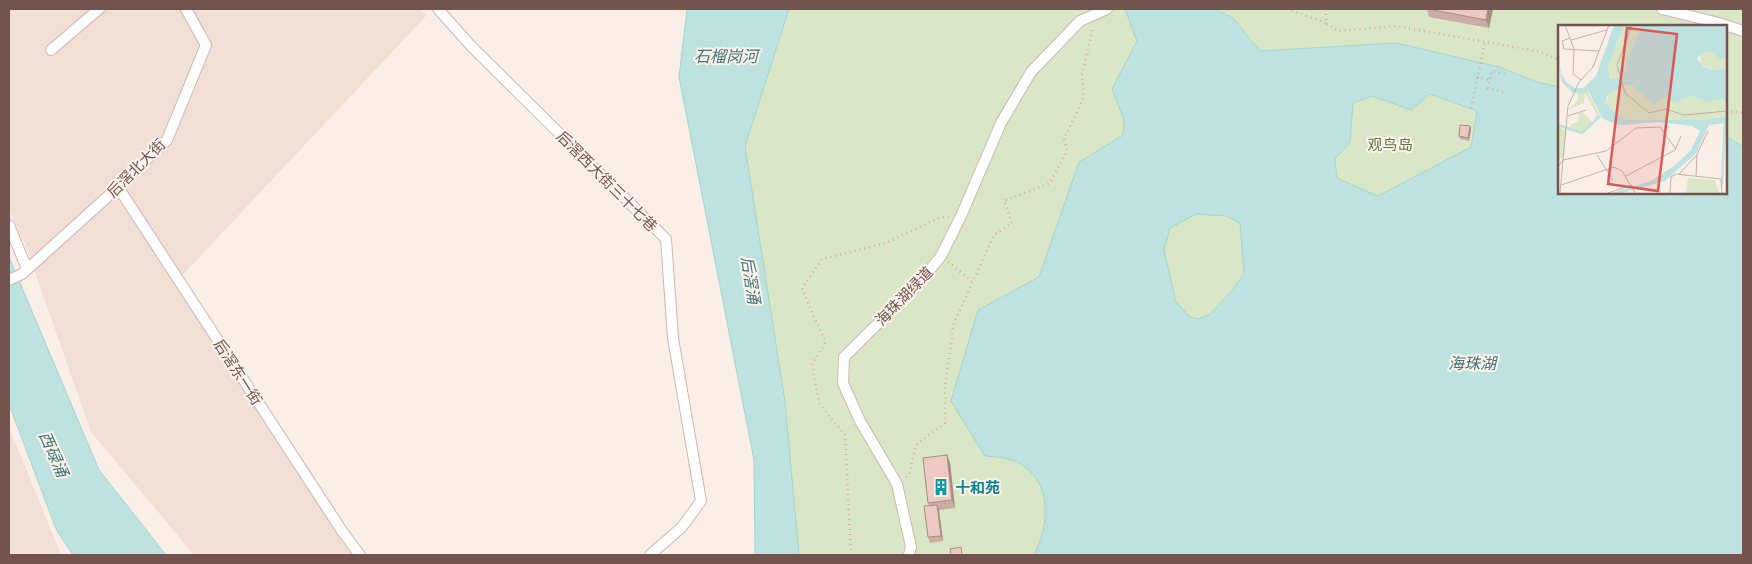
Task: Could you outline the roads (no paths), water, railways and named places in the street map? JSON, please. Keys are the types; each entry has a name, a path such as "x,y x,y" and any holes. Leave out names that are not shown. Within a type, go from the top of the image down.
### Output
{"street":[{"path":"51,50 99,9"},
{"name":"后滘北大街","path":"9,280 25,272 167,140 206,45 186,9"},
{"name":"后滘西大街三十七巷","path":"438,9 471,46 666,239 673,338 700,500 682,527 650,555"},
{"name":"海珠湖绿道","path":"909,555 911,547 897,484 860,421 843,383 844,356 919,283 941,256 961,216 1000,123 1031,72 1080,21 1107,9"},
{"path":"1662,9 1725,25"},
{"path":"1727,26 1743,31"},
{"name":"后滘东一街","path":"118,187 336,523 360,555"},
{"path":"9,225 25,272"}],"water":[{"name":"石榴岗河","path":"687,9 789,9 745,146 785,402 799,555 755,555 754,460 679,77"},
{"name":"海珠湖","path":"1125,9 1215,9 1233,18 1260,51 1396,43 1499,67 1537,82 1558,87 1558,194 1727,194 1727,137 1743,147 1743,555 1034,555 1045,521 1044,497 1040,486 1034,476 1021,464 1006,458 985,456 951,401 978,310 1039,277 1079,162 1123,135 1124,120 1112,89 1137,41","holes":["1430,94 1477,111 1471,147 1378,196 1337,178 1335,159 1350,142 1353,103 1372,96 1411,110","1196,214 1226,216 1240,223 1244,273 1232,291 1209,315 1198,319 1190,317 1176,302 1164,250 1170,228"]},
{"name":"西碌涌","path":"9,257 99,470 166,555 73,555 56,529 9,404"}],"place":[{"name":"十和苑","path":"941,487"}],"park label":[{"name":"观鸟岛","path":"1390,144"}],"water label":[{"name":"后滘涌","path":"751,280"}]}
